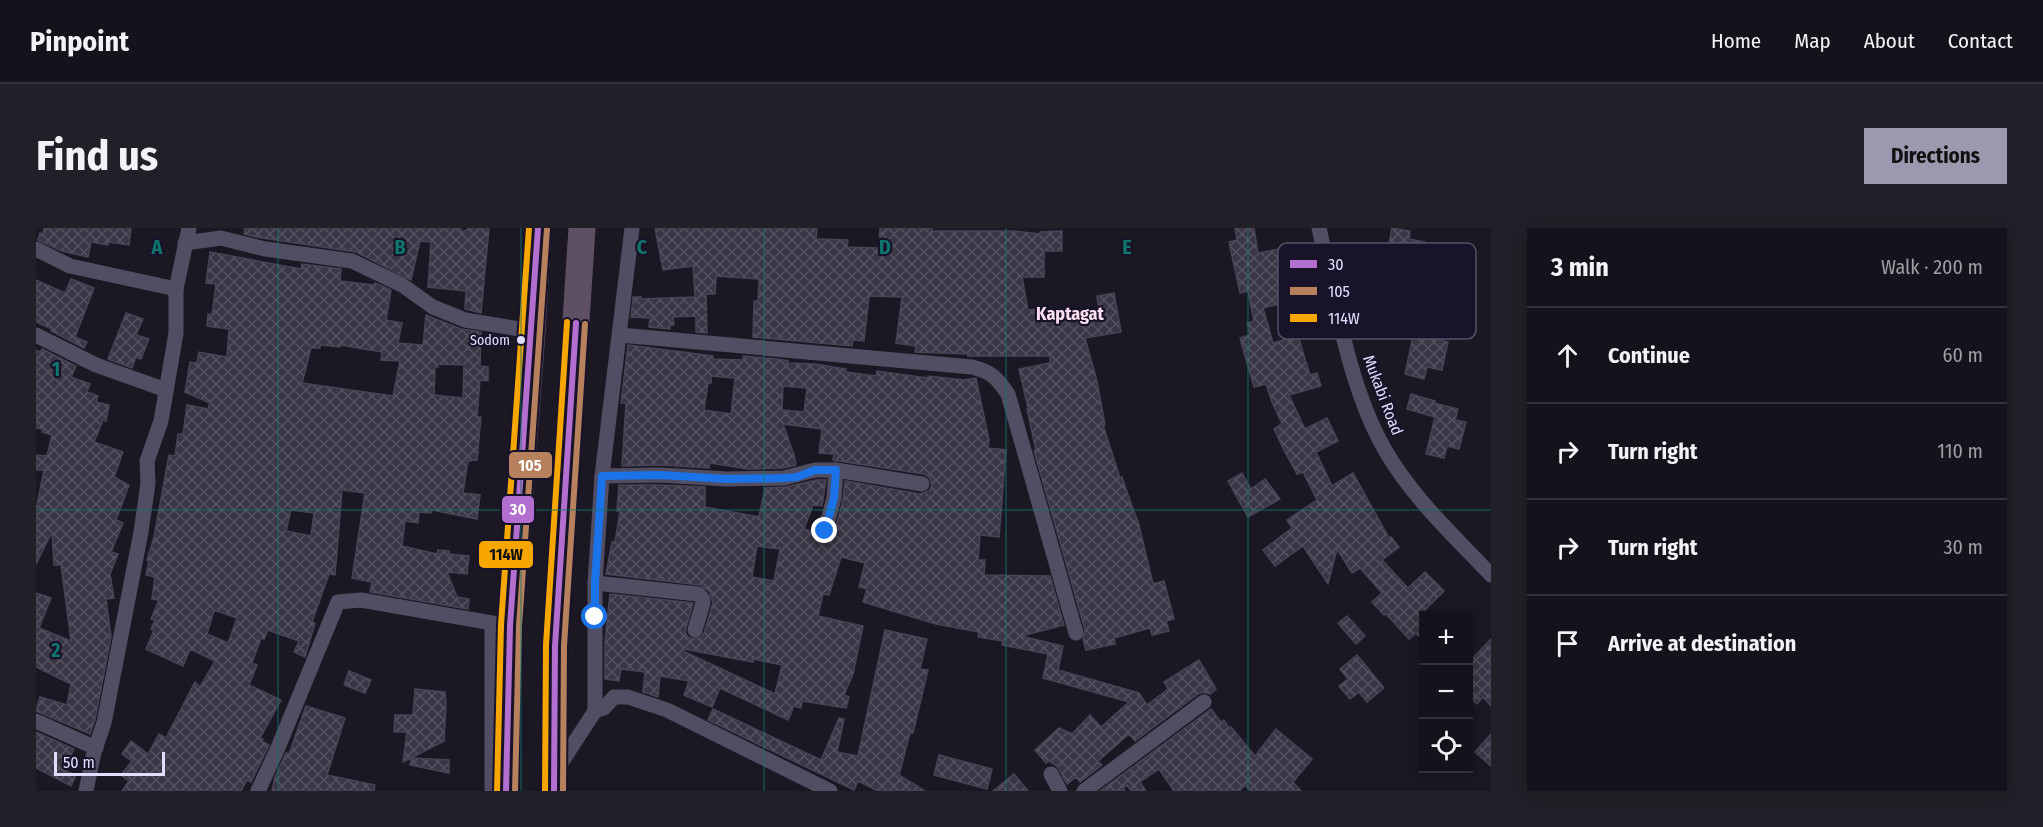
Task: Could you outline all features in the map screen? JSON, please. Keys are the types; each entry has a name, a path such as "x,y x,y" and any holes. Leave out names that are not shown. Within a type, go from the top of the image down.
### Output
{"highway":[{"path":"506,791 501,624 532,331 538,228"},
{"path":"555,782 555,645 582,228"}],"street":[{"path":"555,782 595,711 595,583 602,476 632,228"},
{"name":"Mukabi Road","path":"1319,228 1322,243"},
{"path":"86,791 104,723 141,532 148,483 147,461 161,421 176,333 176,289 187,235 221,238 265,249 352,261 402,285 433,307 465,320 532,331"},
{"path":"36,249 70,266 176,289"},
{"path":"36,335 96,365 166,390"},
{"path":"620,335 972,367 988,371 1008,394 1076,633"},
{"name":"Mukabi Road","path":"1344,339 1372,424 1385,450 1403,477 1491,575"},
{"path":"602,476 784,478 797,477 815,470 836,470 922,484"},
{"path":"825,531 834,498 836,470"},
{"path":"595,583 701,595 703,603 695,630"},
{"path":"258,791 338,602 362,600 501,624 492,791"},
{"path":"595,711 604,708 614,698 628,697 667,710 830,791"},
{"path":"1084,791 1204,702"},
{"path":"36,721 96,748"},
{"path":"1051,774 1060,791"}],"building":[{"path":"44,228 131,228 129,245 91,242 88,257 62,251 38,240"},
{"path":"245,228 460,228 463,232 469,228 489,228 481,313 465,309 466,291 428,287 431,242 420,241 411,280 356,252 256,237 244,234"},
{"path":"655,228 811,228 817,229 816,239 848,240 847,247 879,248 880,228 932,228 932,231 1013,231 1040,234 1040,232 1062,231 1062,251 1044,251 1044,277 1022,277 1028,310 1035,309 1036,321 1099,310 1097,296 1114,293 1121,332 1085,338 1097,381 1105,425 1103,425 1120,478 1122,477 1139,525 1153,584 1164,581 1174,619 1166,621 1169,631 1152,635 1150,628 1114,638 1115,644 1086,650 1083,639 1085,630 1034,451 1036,451 1019,369 1050,363 1050,356 968,356 968,354 915,352 916,346 896,343 902,297 869,296 864,341 853,340 852,346 753,337 754,301 758,301 759,279 716,276 715,294 706,294 707,333 696,332 696,316 673,317 674,325 670,325 670,329 649,327 650,318 631,317 633,297 641,297 641,299 695,297 693,266 663,270"},
{"path":"1235,228 1254,228 1258,253 1278,249 1278,304 1263,308 1273,343 1299,339 1310,375 1317,373 1321,386 1289,395 1305,429 1327,418 1338,441 1316,452 1332,486 1353,473 1389,538 1391,537 1399,547 1382,560 1408,588 1425,572 1444,591 1424,611 1419,611 1419,636 1416,633 1409,639 1386,614 1384,615 1372,602 1382,593 1360,568 1352,573 1337,549 1328,584 1303,546 1275,566 1263,550 1292,528 1287,520 1317,500 1303,472 1297,474 1274,429 1282,424 1266,384 1254,387 1240,338 1250,335 1247,323 1254,321 1248,291 1240,293 1229,242 1237,240"},
{"path":"1392,228 1410,231 1409,239 1425,242 1425,243 1389,243"},
{"path":"210,252 301,269 302,264 341,269 340,281 374,285 375,283 391,290 386,320 402,323 398,343 423,345 426,315 461,329 481,332 480,366 488,367 488,381 480,380 477,417 481,417 477,460 468,461 463,493 480,495 477,519 432,510 431,513 419,512 418,523 405,521 402,546 437,554 438,550 449,551 449,554 469,556 467,574 447,572 457,597 469,599 468,609 370,592 372,582 352,578 365,493 342,490 335,575 329,574 312,622 315,623 305,657 294,652 299,641 268,630 264,639 261,638 252,663 257,665 249,685 281,700 260,738 269,745 251,782 247,780 241,791 122,791 129,781 121,775 132,761 122,754 131,741 148,754 159,734 166,738 195,682 200,687 215,661 190,649 183,666 146,649 154,630 151,629 155,620 151,619 159,600 152,599 155,577 146,575 149,561 147,560 154,537 169,455 175,456 178,434 183,434 187,405 208,409 210,403 185,392 190,362 197,363 199,352 227,357 229,329 207,326 208,314 212,315 216,284 206,283","holes":["320,345 340,347 340,345 382,352 381,360 400,361 393,396 302,383 311,348 320,348","438,364 464,365 463,398 434,395 435,367 438,367","291,510 314,513 311,536 286,531","214,610 237,618 228,643 207,634"]},
{"path":"71,279 94,288 75,337 87,342 84,348 36,322 36,280 65,293"},
{"path":"126,313 143,319 136,335 149,339 141,359 136,357 132,368 108,359"},
{"path":"1412,339 1438,339 1448,342 1442,370 1427,367 1424,379 1405,374"},
{"path":"628,345 713,356 713,359 743,360 743,356 777,359 788,361 788,363 815,364 846,369 845,372 876,376 877,371 928,378 928,376 964,380 976,378 989,440 988,448 1006,450 999,537 980,535 978,560 985,560 984,575 1050,576 1064,625 1021,636 1063,646 1058,670 1139,693 1147,705 1168,689 1164,682 1199,660 1216,689 1210,694 1203,692 1198,694 1135,741 1129,734 1098,761 1102,765 1080,782 1076,777 1067,784 1057,766 1049,761 1046,763 1035,750 1059,728 1072,734 1090,715 1101,727 1129,702 1043,678 1048,654 1002,645 1003,641 978,637 979,632 936,624 863,602 867,589 859,587 865,563 841,557 829,595 823,594 818,616 863,626 853,674 844,695 849,697 846,708 802,701 801,708 794,706 788,720 720,688 712,707 684,695 689,681 660,676 658,697 643,692 645,672 621,669 619,681 605,679 605,642 610,594 693,603 685,632 693,639 701,637 704,633 713,603 710,592 700,585 606,574 612,542 615,542 620,511 617,511 619,485 705,487 705,507 759,517 765,488 826,480 822,506 813,505 804,529 816,532 819,538 827,541 834,534 843,500 845,481 920,494 929,491 932,485 929,477 924,474 833,460 834,454 819,453 822,429 783,424 796,465 783,468 748,469 710,463 709,468 661,465 622,466 626,403 621,403","holes":["711,376 735,378 731,414 704,410 708,383 711,383","783,386 807,388 804,412 782,410","757,546 780,549 774,581 752,577","684,649 782,665 775,694 683,651"]},
{"path":"42,349 76,366 71,377 90,384 87,392 98,396 96,402 109,405 106,421 103,420 94,442 123,452 114,477 129,485 116,520 123,523 111,552 118,554 110,574 114,598 106,599 111,637 95,720 90,734 36,711 40,697 67,705 71,684 36,667 36,593 51,598 39,628 71,641 61,565 54,565 52,532 36,564 36,510 44,470 36,470 36,455 47,456 52,435 42,432 43,429 36,428 36,350 40,352"},
{"path":"1411,394 1458,409 1455,420 1466,422 1459,449 1447,446 1444,458 1426,454 1435,417 1407,409"},
{"path":"1242,473 1251,489 1265,479 1280,499 1248,517 1228,481"},
{"path":"1347,616 1365,636 1356,644 1338,623"},
{"path":"885,630 927,639 920,669 928,670 913,733 910,733 899,775 925,791 878,791 858,781 854,790 708,720 713,709 821,760 839,718 844,719 837,752 858,756"},
{"path":"1491,639 1491,706 1483,697 1477,704 1473,700 1473,658"},
{"path":"1357,655 1384,688 1367,702 1359,692 1350,699 1339,686 1348,679 1340,669"},
{"path":"349,671 371,680 365,693 344,685"},
{"path":"415,689 445,692 444,741 403,762 407,732 394,732 395,715 413,715"},
{"path":"306,706 345,718 327,775 375,785 374,791 272,791 275,777 286,753 289,754"},
{"path":"1211,709 1221,722 1224,720 1229,728 1231,727 1255,756 1276,729 1312,759 1293,782 1301,791 1251,791 1244,785 1240,791 1174,791 1159,769 1140,782 1146,791 1131,791 1127,785 1123,788 1125,791 1100,791"},
{"path":"36,732 74,749 63,770 76,775 71,786 36,768"},
{"path":"1491,734 1491,766 1475,752"},
{"path":"939,755 992,769 987,789 934,775"},
{"path":"411,758 449,760 449,773 410,765"},
{"path":"1014,774 1028,791 993,791"}],"transit line":[{"name":"114W","path":"497,791 501,625 529,228"},
{"name":"30","path":"506,791 510,626 538,228"},
{"name":"105","path":"515,791 519,626 547,229"},
{"name":"114W","path":"545,791 546,645 567,322"},
{"name":"30","path":"554,791 555,646 576,323"},
{"name":"105","path":"563,791 564,646 585,324"}],"place":[{"name":"Sodom","path":"521,340"}],"district":[{"name":"Kaptagat","path":"1070,314"}],"route":[{"path":"595,617 602,476 784,478 797,477 815,470 836,470 834,498 825,531"}]}
